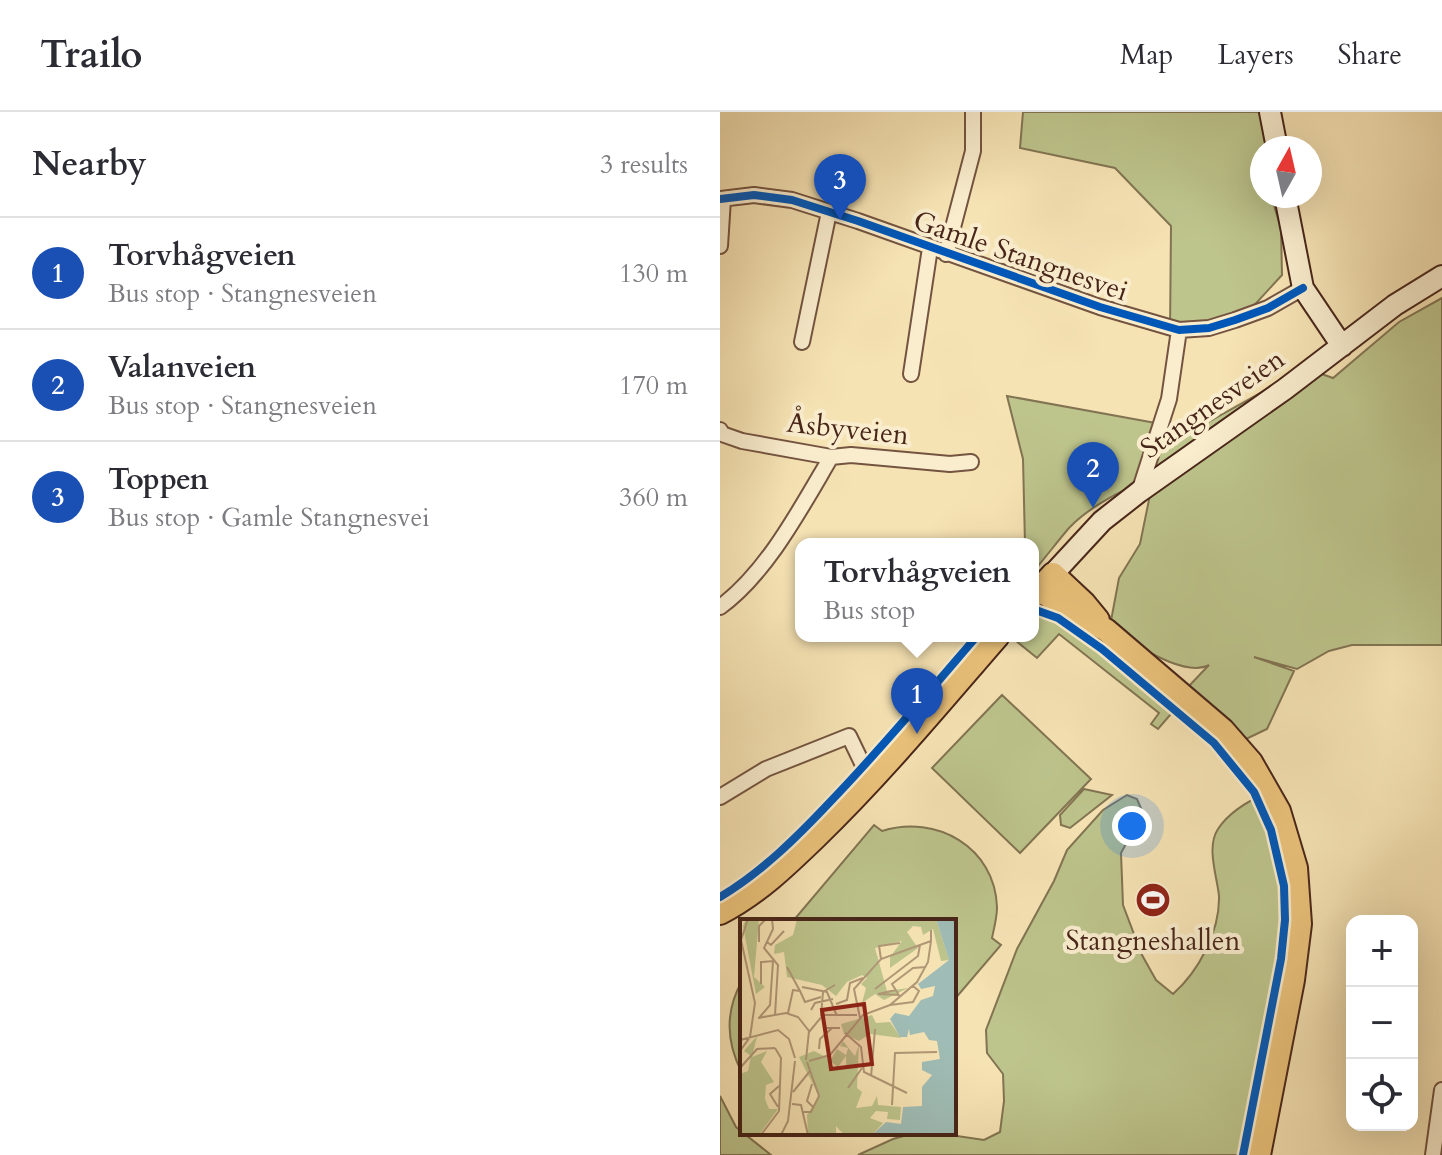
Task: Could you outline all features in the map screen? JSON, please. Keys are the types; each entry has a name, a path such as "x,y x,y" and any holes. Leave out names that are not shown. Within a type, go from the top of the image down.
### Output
{"main road":[{"path":"1270,112 1275,136"},
{"path":"1287,208 1303,288 1342,346"},
{"name":"Stangnesveien","path":"1042,586 1102,521 1139,492 1395,305 1442,276"},
{"path":"1042,586 1084,603 1106,630 1223,730 1251,762 1279,811 1289,838 1300,895 1298,952 1259,1155"},
{"path":"720,913 742,902 780,873 873,778 993,642"}],"street":[{"path":"946,254 973,151 973,112"},
{"name":"Gamle Stangnesvei","path":"721,199 754,195 792,200 1100,307 1179,330 1209,328 1235,320 1268,308 1303,288"},
{"path":"720,246 721,199"},
{"path":"802,342 829,212"},
{"path":"911,374 930,248"},
{"path":"1139,492 1169,399 1179,330"},
{"name":"Åsbyveien","path":"721,432 742,441 831,457 880,457 950,464 971,462"},
{"path":"720,607 743,586 772,550 831,457"},
{"path":"720,797 766,769 849,736 873,778"},
{"path":"1433,1155 1442,1090"}],"green space":[{"path":"1023,112 1265,112 1266,136 1250,136 1250,208 1275,208 1281,228 1282,275 1248,312 1170,334 1171,226 1115,168 1020,148"},
{"path":"1442,298 1442,645 1352,645 1329,651 1297,669 1254,657 1294,671 1267,729 1246,739 1188,687 1209,665 1199,668 1174,663 1114,632 1110,626 1119,578 1140,544 1152,485 1120,492 1086,514 1069,528 1039,565 1039,538 1025,538 1023,459 1007,396 1194,430 1305,368 1333,378 1399,322"},
{"path":"1039,616 1066,626 1085,638 1142,684 1170,709 1171,714 1158,729 1151,724 1159,713 1059,634 1037,658 1017,642 1039,642"},
{"path":"1002,695 1091,779 1020,853 932,768"},
{"path":"1084,789 1112,795 1070,828 1061,825 1060,815"},
{"path":"1268,792 1287,865 1284,923 1268,1045 1246,1155 858,1155 907,1135 950,1135 984,1140 1000,1132 1003,1074 987,1053 986,1030 1017,949 1067,850 1103,810 1127,795 1137,799 1143,813 1121,853 1123,905 1142,955 1156,980 1173,994 1199,962 1216,923 1219,896 1213,853 1215,836 1223,823 1247,803"},
{"path":"874,825 882,831 922,827 959,840 986,867 994,886 997,907 992,938 1001,945 956,998 956,919 795,919"},
{"path":"740,985 740,1068 730,1038 730,1015"},
{"path":"720,1096 740,1135 746,1135 771,1155 720,1155"}],"cycle path":[{"path":"720,199 754,195 792,200 1100,307 1179,330 1209,328 1235,320 1268,308 1303,288"},
{"path":"1039,611 1058,618 1102,649 1214,743 1254,792 1271,830 1284,886 1285,920 1281,959 1243,1155"},
{"path":"720,897 765,865 805,828 972,642"}],"place":[{"name":"Toppen","path":"840,220"},
{"name":"Valanveien","path":"1093,508"},
{"name":"Torvhågveien","path":"917,734"},
{"name":"Stangneshallen","path":"1153,900"}]}
